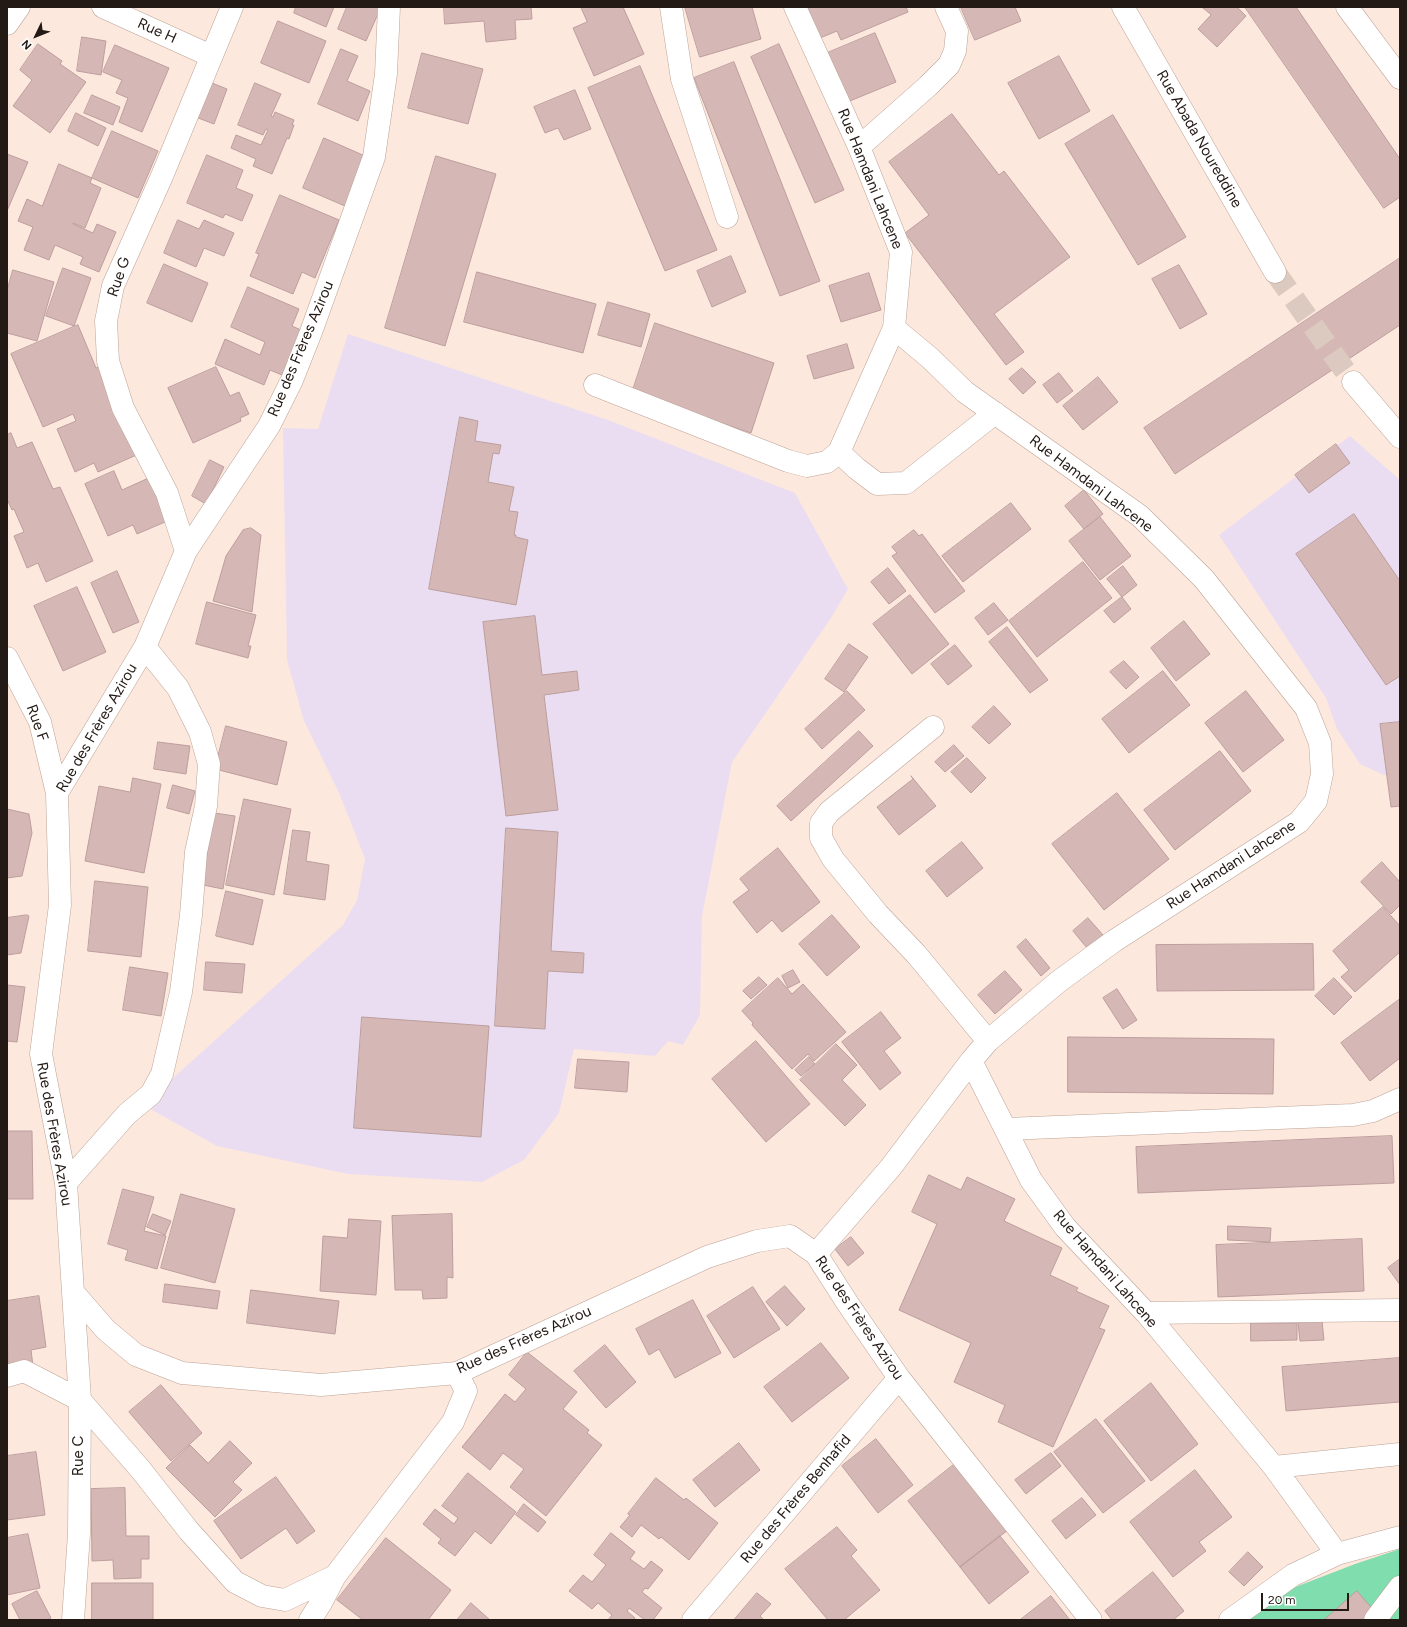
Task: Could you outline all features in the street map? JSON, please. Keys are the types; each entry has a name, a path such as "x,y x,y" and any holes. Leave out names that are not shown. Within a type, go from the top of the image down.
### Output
{"street":[{"path":"7,24 19,7"},
{"name":"Rue H","path":"103,7 211,56"},
{"name":"Rue G","path":"186,551 167,493 123,408 108,361 106,321 114,286 162,176 232,7"},
{"name":"Rue des Frères Azirou","path":"389,7 386,74 374,157 312,332 292,380 269,426 186,551 145,647 57,793 60,905 41,1054 66,1183 73,1292 106,1330 136,1355 182,1373 321,1386 457,1372 707,1257 757,1241 790,1236 816,1254 848,1304 899,1378 1091,1620"},
{"path":"672,7 682,79 727,217"},
{"name":"Rue Hamdani Lahcene","path":"795,7 859,147 901,252 894,328 930,358 965,392 1140,516 1204,579 1306,708 1320,743 1322,774 1316,801 1299,822 1114,941 1058,982 988,1041 971,1061 1031,1180 1065,1227 1146,1313 1274,1467 1336,1554"},
{"path":"859,147 928,86 949,65 955,52 957,32 946,7"},
{"name":"Rue Abada Noureddine","path":"1123,7 1275,272"},
{"path":"1347,7 1400,78"},
{"path":"595,385 788,461 806,466 827,462 839,452 894,328"},
{"path":"1353,382 1400,437"},
{"path":"839,452 856,468 877,484 906,482 995,413"},
{"path":"66,1183 127,1114 151,1094 162,1074 181,992 191,915 196,852 206,806 209,764 200,732 178,688 145,647"},
{"name":"Rue F","path":"7,658 40,722 57,793"},
{"path":"933,726 829,812 821,823 821,838 833,859 878,914 916,954 988,1041"},
{"path":"816,1254 891,1167 971,1061"},
{"path":"1006,1129 1353,1115 1373,1112 1400,1099"},
{"name":"Rue C","path":"73,1292 80,1400 79,1534 73,1620"},
{"path":"1146,1313 1400,1310"},
{"path":"7,1376 24,1371 80,1400 141,1470 189,1531 235,1582 262,1596 285,1600 335,1576"},
{"path":"310,1620 335,1576 453,1422 466,1391 457,1372"},
{"name":"Rue des Frères Benhafid","path":"693,1620 899,1378"},
{"path":"1274,1467 1400,1454"},
{"path":"1230,1620 1293,1576 1336,1554 1400,1537"},
{"path":"1375,1620 1400,1587"}],"shaded area":[{"path":"348,334 608,420 795,493 848,589 831,618 732,762 702,916 700,1015 683,1045 668,1041 655,1056 574,1049 559,1113 524,1160 482,1182 348,1174 217,1146 143,1105 343,925 357,900 365,859 340,795 304,721 287,660 283,428 318,429"},
{"path":"1350,436 1400,480 1400,775 1384,775 1360,764 1337,729 1326,698 1219,535"}],"green space":[{"path":"1400,1549 1400,1620 1243,1620 1272,1596 1355,1564"}],"building":[{"path":"296,7 334,7 326,27 294,13"},
{"path":"347,7 381,7 366,41 338,29"},
{"path":"444,7 531,7 532,19 515,20 516,39 486,42 484,21 445,24"},
{"path":"581,7 623,7 644,54 594,76 573,28 587,22"},
{"path":"685,7 752,7 761,39 700,57"},
{"path":"807,7 906,7 908,12 841,40 837,31 820,38"},
{"path":"961,7 1015,7 1021,21 975,40"},
{"path":"1202,7 1237,7 1246,16 1217,47 1198,29 1211,15"},
{"path":"1245,7 1296,7 1400,159 1400,197 1384,208"},
{"path":"278,21 326,41 309,83 261,63"},
{"path":"875,33 896,82 845,103 825,54"},
{"path":"82,37 106,41 101,75 77,71"},
{"path":"38,44 62,61 60,64 86,82 50,133 13,106 32,80 20,70"},
{"path":"779,44 844,190 815,203 751,57"},
{"path":"115,45 169,68 142,132 119,122 128,98 116,93 122,80 103,72"},
{"path":"341,49 358,56 347,81 370,91 358,121 318,104"},
{"path":"422,53 483,69 468,124 408,108"},
{"path":"1059,56 1090,111 1039,139 1008,83"},
{"path":"734,62 820,281 780,296 694,78"},
{"path":"640,66 717,250 665,271 588,88"},
{"path":"207,81 227,89 214,124 193,116"},
{"path":"255,83 281,94 271,116 273,117 275,112 294,120 292,125 294,125 289,139 287,138 272,174 253,166 256,159 231,148 236,135 261,145 268,130 266,129 263,135 238,125"},
{"path":"575,90 591,129 564,140 558,128 545,133 534,107"},
{"path":"92,95 120,107 113,125 84,113"},
{"path":"76,113 106,128 98,146 68,131"},
{"path":"952,114 999,175 1004,171 1070,257 994,314 1024,352 1006,365 905,233 929,215 889,162"},
{"path":"1113,115 1186,237 1138,265 1065,144"},
{"path":"112,131 158,151 138,198 92,178"},
{"path":"324,138 365,156 345,206 303,188"},
{"path":"7,154 28,162 7,211"},
{"path":"207,155 243,170 236,188 253,195 242,221 225,214 223,218 187,203"},
{"path":"436,156 496,174 445,346 385,328"},
{"path":"59,164 92,178 90,183 101,188 85,228 73,223 93,233 97,224 116,232 99,272 80,264 83,257 55,245 49,260 24,250 33,227 18,221 27,199 42,206"},
{"path":"280,195 339,220 315,278 302,272 293,294 250,276 259,254 256,253"},
{"path":"178,220 199,229 204,220 234,233 224,256 204,248 196,267 164,253"},
{"path":"731,256 746,292 712,307 697,271"},
{"path":"1400,258 1400,325 1175,474 1144,428"},
{"path":"164,264 208,283 192,322 147,303"},
{"path":"1179,265 1207,314 1180,329 1152,279"},
{"path":"63,268 91,278 74,326 46,316"},
{"path":"13,270 54,282 37,341 7,333 7,291"},
{"path":"477,272 596,304 583,353 464,322"},
{"path":"869,273 881,310 841,322 829,286"},
{"path":"248,287 299,309 292,326 301,330 282,375 270,370 264,385 215,364 225,339 260,355 265,342 231,327"},
{"path":"608,302 650,314 641,347 598,335"},
{"path":"655,323 774,363 751,433 632,393"},
{"path":"78,325 96,368 103,365 141,453 98,472 94,463 75,472 57,429 76,421 73,414 43,427 11,354"},
{"path":"847,344 854,368 814,379 807,356"},
{"path":"216,367 230,396 239,392 249,414 240,418 241,421 193,443 168,388"},
{"path":"1022,368 1036,382 1023,394 1009,379"},
{"path":"1059,373 1073,391 1057,403 1043,385"},
{"path":"1098,377 1118,402 1083,430 1063,406"},
{"path":"460,417 478,421 475,441 501,445 499,454 493,453 488,482 514,487 509,511 518,512 514,535 516,535 516,537 528,540 516,605 429,589"},
{"path":"11,433 17,448 32,442 53,489 60,487 93,561 46,582 38,563 27,568 14,536 24,532 14,509 12,510 7,499 7,435"},
{"path":"1336,444 1350,463 1309,493 1295,475"},
{"path":"210,460 224,467 206,504 192,496"},
{"path":"114,471 122,490 153,476 172,519 137,534 133,525 108,536 85,484"},
{"path":"1084,490 1103,514 1084,529 1065,506"},
{"path":"1011,503 1031,529 963,582 942,556"},
{"path":"1354,514 1400,581 1400,676 1386,685 1296,554"},
{"path":"1100,517 1131,556 1100,580 1069,541"},
{"path":"251,528 261,535 252,612 213,601 226,556 243,530"},
{"path":"914,530 919,536 922,534 965,591 935,613 892,556 897,553 892,547"},
{"path":"1083,562 1112,598 1037,657 1009,621"},
{"path":"1123,566 1137,585 1122,597 1107,579"},
{"path":"888,568 906,591 889,604 871,582"},
{"path":"117,571 139,622 113,633 91,583"},
{"path":"77,587 106,652 63,671 34,606"},
{"path":"910,595 949,644 912,674 873,624"},
{"path":"1122,597 1131,609 1114,623 1104,611"},
{"path":"207,602 256,615 248,646 251,646 248,658 196,644"},
{"path":"994,603 1008,620 988,635 975,618"},
{"path":"535,616 542,675 577,671 579,690 544,695 558,810 506,816 483,622"},
{"path":"1184,621 1210,654 1176,681 1151,648"},
{"path":"1007,627 1048,680 1030,693 989,642"},
{"path":"849,644 868,657 844,692 825,679"},
{"path":"955,645 972,666 948,685 931,664"},
{"path":"1124,661 1139,677 1126,689 1110,672"},
{"path":"1163,671 1190,705 1129,753 1102,719"},
{"path":"847,691 865,710 822,749 805,729"},
{"path":"1246,691 1284,740 1243,772 1205,723"},
{"path":"994,706 1011,724 989,744 972,727"},
{"path":"1400,722 1400,806 1391,807 1380,724"},
{"path":"226,726 287,742 277,785 215,769"},
{"path":"859,731 873,746 791,821 777,806"},
{"path":"158,742 190,746 186,774 154,769"},
{"path":"954,745 964,756 945,772 935,762"},
{"path":"1220,751 1251,791 1175,850 1144,810"},
{"path":"967,758 986,778 971,793 951,772"},
{"path":"911,776 936,806 899,835 877,807 913,779"},
{"path":"133,778 161,784 144,873 85,861 99,786 130,792"},
{"path":"173,785 195,791 189,814 167,808"},
{"path":"1117,793 1169,859 1104,910 1052,844"},
{"path":"244,799 291,809 274,895 226,885"},
{"path":"7,809 29,814 32,833 22,876 7,878"},
{"path":"214,813 235,816 223,889 203,885"},
{"path":"506,828 558,832 551,951 584,953 583,973 548,971 545,1029 495,1026"},
{"path":"293,830 310,832 306,861 329,865 325,900 284,894"},
{"path":"962,842 983,868 947,897 926,871"},
{"path":"778,848 820,902 782,932 772,920 757,933 733,902 749,890 740,879"},
{"path":"1382,862 1400,882 1400,905 1391,914 1361,882"},
{"path":"95,881 148,887 141,957 88,951"},
{"path":"226,891 263,900 253,945 216,936"},
{"path":"1383,907 1400,926 1400,952 1355,992 1341,977 1349,970 1333,951"},
{"path":"832,915 860,947 827,976 799,944"},
{"path":"29,916 21,953 7,955 7,918"},
{"path":"1088,918 1103,935 1087,948 1073,931"},
{"path":"1026,939 1050,968 1041,976 1017,947"},
{"path":"1313,944 1314,990 1157,991 1156,945"},
{"path":"206,962 245,964 242,993 204,990"},
{"path":"130,967 168,973 161,1016 123,1010"},
{"path":"793,970 800,982 788,988 782,976"},
{"path":"1005,971 1022,990 995,1014 978,995"},
{"path":"759,977 767,985 751,999 743,991"},
{"path":"778,978 792,994 803,984 846,1032 814,1061 808,1054 792,1069 752,1025 753,1023 742,1011"},
{"path":"1334,978 1352,997 1334,1015 1315,996"},
{"path":"7,985 25,987 17,1042 7,1041"},
{"path":"1117,989 1137,1020 1123,1029 1103,998"},
{"path":"1400,999 1400,1058 1370,1081 1341,1043"},
{"path":"881,1012 901,1038 884,1051 901,1073 880,1090 842,1042"},
{"path":"362,1017 489,1026 481,1137 354,1128"},
{"path":"1068,1037 1274,1039 1273,1094 1068,1092"},
{"path":"756,1041 810,1104 766,1142 712,1079"},
{"path":"836,1044 857,1065 842,1080 866,1105 845,1126 800,1080"},
{"path":"809,1057 815,1064 801,1076 795,1070"},
{"path":"578,1059 629,1062 627,1092 575,1088"},
{"path":"7,1131 32,1131 33,1199 7,1199"},
{"path":"1392,1136 1394,1183 1138,1193 1136,1147"},
{"path":"929,1175 961,1190 967,1177 1015,1199 1004,1221 1062,1248 1050,1275 1078,1288 1076,1291 1109,1306 1099,1328 1105,1330 1053,1447 998,1422 1005,1405 954,1382 971,1343 899,1310 937,1224 912,1212"},
{"path":"123,1189 154,1197 144,1231 166,1236 157,1269 125,1260 128,1250 108,1244"},
{"path":"181,1194 235,1209 215,1283 161,1268"},
{"path":"153,1214 171,1221 165,1235 147,1227"},
{"path":"452,1214 453,1278 447,1277 447,1298 423,1299 422,1290 395,1290 392,1216"},
{"path":"349,1219 381,1221 376,1295 320,1291 323,1236 347,1238"},
{"path":"1228,1226 1271,1228 1270,1242 1228,1240"},
{"path":"851,1237 864,1253 848,1266 835,1249"},
{"path":"1362,1239 1364,1291 1218,1297 1216,1245"},
{"path":"1400,1259 1400,1285 1388,1268"},
{"path":"165,1284 220,1291 217,1309 163,1302"},
{"path":"785,1286 805,1309 787,1326 766,1302"},
{"path":"753,1287 780,1329 734,1358 707,1316"},
{"path":"251,1290 339,1301 335,1334 247,1323"},
{"path":"39,1296 46,1347 31,1350 33,1366 8,1369 7,1301"},
{"path":"693,1300 721,1353 675,1378 659,1349 649,1355 636,1329"},
{"path":"1322,1321 1324,1340 1300,1341 1298,1323"},
{"path":"1251,1323 1297,1323 1297,1340 1251,1341"},
{"path":"821,1343 849,1378 792,1422 764,1387"},
{"path":"605,1345 636,1382 606,1408 574,1371"},
{"path":"527,1352 577,1392 563,1409 589,1430 587,1433 602,1445 546,1516 510,1487 524,1469 503,1453 490,1470 462,1447 505,1394 515,1402 526,1389 509,1375"},
{"path":"1400,1358 1400,1402 1286,1411 1282,1367"},
{"path":"1151,1383 1198,1444 1151,1481 1104,1421"},
{"path":"161,1385 202,1433 171,1461 129,1412"},
{"path":"1096,1419 1145,1481 1103,1513 1054,1452"},
{"path":"876,1439 913,1485 878,1513 842,1466"},
{"path":"230,1441 252,1463 233,1482 242,1490 215,1517 166,1468 190,1445 208,1463"},
{"path":"739,1443 760,1470 715,1507 693,1480"},
{"path":"36,1452 45,1515 7,1520 7,1456"},
{"path":"1051,1453 1061,1466 1026,1494 1015,1480"},
{"path":"956,1463 1008,1530 960,1567 908,1501"},
{"path":"1195,1470 1232,1517 1199,1542 1206,1551 1173,1577 1130,1522"},
{"path":"468,1473 516,1512 491,1544 475,1531 455,1556 438,1543 441,1539 423,1524 435,1509 454,1524 458,1518 442,1506"},
{"path":"276,1477 315,1531 297,1544 286,1528 241,1559 214,1521"},
{"path":"656,1478 684,1500 686,1498 718,1523 689,1560 661,1537 659,1539 641,1525 632,1537 620,1527 630,1515 628,1514"},
{"path":"125,1488 126,1536 149,1536 149,1559 141,1559 141,1578 114,1579 113,1560 92,1561 91,1489"},
{"path":"1082,1498 1096,1515 1066,1539 1052,1521"},
{"path":"524,1504 546,1522 538,1532 516,1515"},
{"path":"837,1527 857,1550 851,1556 880,1590 844,1620 828,1620 785,1569"},
{"path":"611,1533 635,1552 630,1559 644,1569 651,1561 663,1570 648,1589 645,1588 642,1592 662,1608 653,1620 645,1620 629,1608 627,1611 635,1618 634,1620 608,1620 612,1615 598,1603 592,1609 569,1591 583,1575 592,1582 606,1565 594,1555"},
{"path":"28,1534 40,1588 7,1595 7,1538"},
{"path":"1000,1536 1029,1572 989,1604 960,1567"},
{"path":"386,1538 451,1590 428,1620 363,1620 337,1600"},
{"path":"1248,1552 1263,1567 1244,1586 1229,1572"},
{"path":"1153,1572 1184,1611 1173,1620 1112,1620 1105,1611"},
{"path":"92,1583 153,1583 153,1620 92,1620"},
{"path":"37,1591 51,1618 47,1620 20,1620 12,1604"},
{"path":"1357,1591 1376,1613 1368,1620 1324,1620"},
{"path":"757,1593 771,1604 760,1616 764,1620 734,1620"},
{"path":"1051,1596 1070,1620 1020,1620"},
{"path":"471,1603 490,1620 457,1620"}],"tunnel":[{"path":"1275,272 1353,382"}]}
